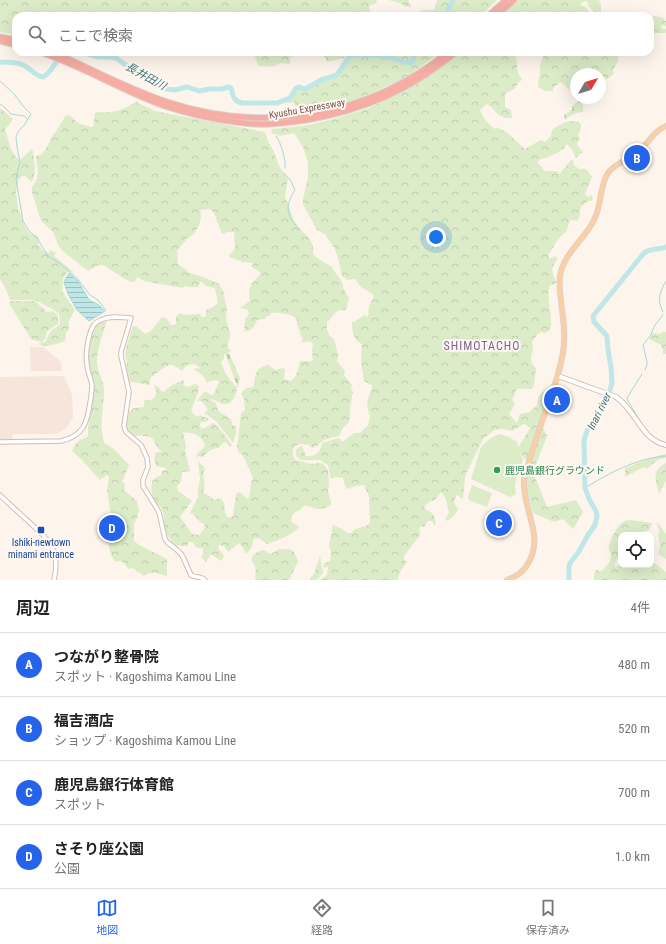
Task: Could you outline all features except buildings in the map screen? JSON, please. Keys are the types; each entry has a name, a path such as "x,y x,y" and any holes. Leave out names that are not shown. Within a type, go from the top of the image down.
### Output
{"highway":[{"path":"492,12 506,0"},
{"path":"500,12 514,0"},
{"path":"0,37 12,39"},
{"path":"0,41 12,44"},
{"name":"Kyushu Expressway","path":"58,56 167,102 207,113 247,118 285,117 317,113 360,102 400,87 449,56"},
{"name":"Kyushu Expressway","path":"438,63 444,56"}],"main road":[{"path":"507,580 519,574 526,568 532,558 534,549 535,535 525,497 524,480 558,376 563,352 564,340 560,274 566,259 595,218 604,182 612,168 640,151 655,133 666,126"},
{"path":"558,376 616,397 625,404 651,439 666,445"}],"street":[{"path":"0,442 61,441 70,438 79,432 86,423 91,400 92,385 86,364 86,357 92,327 97,322 108,318 131,318 121,352 129,392 124,426 125,430 141,445 147,458 148,467 143,480 143,486 158,512 165,539 185,559 191,575 205,580"},
{"path":"0,495 42,534 49,543 54,552 55,559 56,571 54,580"}],"shaded area":[{"path":"30,347 43,347 61,362 62,370 31,371"},
{"path":"64,376 72,395 73,412 73,417 66,428 58,433 52,434 13,434 11,440 0,440 0,377"}],"green space":[{"path":"0,0 376,0 377,2 369,5 370,12 12,12 12,34 0,32"},
{"path":"389,0 408,0 411,5 410,8 408,6 405,7 402,4"},
{"path":"437,0 497,0 484,12 417,12 422,10 434,10"},
{"path":"519,0 599,0 601,5 601,12 594,12 589,7 588,3 584,1 580,4 581,6 584,6 590,12 505,12"},
{"path":"654,16 665,19 664,21 666,21 666,26 661,26 662,29 666,29 666,33 654,33"},
{"path":"255,56 294,56 290,57 290,64 280,63 275,66 258,66"},
{"path":"324,56 345,56 344,58 327,62"},
{"path":"353,56 390,59 389,56 436,56 410,76 356,100 333,108 296,113 294,102 279,104 292,98 297,89 309,88 323,80 336,76"},
{"path":"454,56 514,56 516,57 517,70 522,80 515,88 505,94 505,107 511,110 512,118 501,116 487,104 480,110 484,118 495,129 498,127 501,130 504,130 525,149 541,140 545,142 551,136 552,130 562,124 574,121 581,124 578,135 580,139 577,145 584,152 576,158 573,151 567,144 559,152 540,159 537,162 545,171 557,171 559,174 571,160 573,160 574,165 579,169 587,170 592,177 585,194 588,197 592,195 593,200 588,201 581,207 579,219 577,221 570,220 566,232 556,242 548,256 549,258 555,256 557,258 552,269 556,282 555,284 550,285 548,296 551,319 550,330 545,333 540,332 532,342 533,349 531,362 536,368 534,385 532,389 517,389 512,400 515,404 509,414 517,423 520,414 530,412 537,405 539,397 544,391 544,400 547,403 540,422 547,436 533,472 547,507 576,500 583,512 573,529 563,519 554,522 533,513 525,485 529,469 518,448 530,428 524,424 512,431 502,429 494,430 483,439 466,474 463,499 457,495 455,499 455,504 458,509 455,515 447,521 445,519 449,513 446,499 441,492 435,500 430,501 424,507 434,516 435,526 432,521 428,521 424,527 421,526 419,530 420,535 404,556 404,560 407,562 397,580 320,580 327,575 328,567 324,568 323,564 330,561 331,552 329,546 333,525 348,533 351,533 355,529 368,525 370,523 369,496 364,485 346,489 343,478 335,477 331,479 328,465 320,460 301,460 296,456 296,450 302,446 306,456 314,455 318,453 322,443 339,438 341,441 344,441 354,433 360,433 368,425 370,417 367,406 372,385 364,381 361,362 362,344 355,338 352,322 364,315 368,317 369,306 374,296 372,293 362,288 356,279 348,280 342,276 335,249 325,234 317,230 303,204 308,177 308,163 303,147 294,133 280,136 271,133 272,129 309,125 369,108 429,76"},
{"path":"542,56 618,56 618,61 613,70 614,74 606,79 606,68 570,68 570,90 560,82 553,88 553,91 545,91 538,87"},
{"path":"136,102 155,111 265,132 279,166 288,179 285,197 295,222 310,239 313,254 332,267 342,282 343,288 349,298 346,310 339,310 335,313 327,323 327,329 336,346 338,356 337,361 345,371 344,375 352,385 351,388 353,393 349,422 343,428 339,436 325,440 312,448 308,444 300,444 293,449 293,457 296,460 311,464 323,464 328,470 328,492 331,505 319,509 303,506 292,516 291,521 299,527 296,530 267,544 260,539 255,538 252,547 246,554 239,543 228,552 224,546 219,545 218,548 224,556 221,561 211,554 206,562 201,557 203,555 203,548 197,548 192,542 189,542 187,546 178,545 177,548 170,543 171,540 166,532 162,508 154,500 151,488 153,480 158,476 161,476 162,471 166,470 166,468 156,466 155,462 156,452 162,452 153,439 140,435 135,436 128,432 126,429 129,412 134,408 144,407 144,400 153,399 156,393 154,385 164,392 176,383 184,380 183,385 185,386 189,387 195,384 199,386 191,411 198,417 200,415 209,419 206,422 201,422 201,429 214,423 232,445 230,447 226,442 223,443 218,448 208,452 203,457 199,456 197,458 196,456 205,446 204,442 197,435 183,432 186,446 185,451 190,471 182,472 181,482 177,486 178,491 192,501 180,517 192,534 199,535 204,529 205,525 190,513 198,499 200,480 198,461 205,468 203,475 203,492 214,500 221,498 228,518 233,516 236,494 239,492 248,499 253,478 242,454 239,453 237,447 241,413 245,410 244,399 241,394 246,389 253,387 256,373 263,366 268,365 275,370 285,369 284,379 291,381 296,374 300,361 313,361 313,344 310,341 301,343 303,338 297,325 297,319 285,314 271,313 270,316 267,316 265,319 257,320 253,328 244,332 245,319 249,312 247,309 240,308 250,301 250,288 261,273 252,267 253,263 242,262 229,256 235,248 234,232 222,234 214,213 210,209 200,210 201,217 198,228 194,234 187,238 177,250 178,264 190,273 219,284 224,293 227,309 226,320 230,332 227,347 231,351 224,355 224,359 221,362 227,376 237,387 236,394 230,403 224,404 211,399 210,401 216,403 218,411 231,419 233,426 236,426 236,434 233,443 216,421 204,413 208,410 202,401 197,401 206,391 210,395 214,394 219,382 217,380 207,382 202,375 193,369 201,368 194,364 187,365 182,371 173,365 168,365 152,377 150,380 150,385 132,382 128,383 125,354 133,326 136,326 145,334 151,331 162,317 166,318 171,325 174,325 176,324 176,317 179,313 186,315 200,314 201,317 204,317 206,316 206,310 218,303 215,288 206,286 200,282 198,287 184,286 183,288 144,281 138,277 134,282 130,282 103,265 97,266 88,271 59,247 53,232 40,218 32,192 32,187 38,174 36,156 42,154 66,115 71,116 81,124 93,127 95,113 117,111"},
{"path":"583,104 583,112 576,113 565,119 564,115 572,110 573,105"},
{"path":"0,108 13,119 5,129 14,155 20,160 32,149 33,151 35,170 34,178 32,182 25,176 22,176 19,179 16,192 18,209 24,225 30,234 36,235 39,239 38,244 40,248 49,253 50,250 56,253 54,256 76,274 70,271 67,272 63,279 62,291 75,310 69,321 69,328 66,333 65,341 52,345 42,346 39,345 39,343 45,342 51,331 60,324 59,314 35,300 10,300 0,279"},
{"path":"10,301 35,301 47,312 52,311 58,315 58,324 47,331 45,339 41,342 31,339 9,303"},
{"path":"108,318 97,358 104,389 102,424 104,443 114,449 129,465 122,482 125,484 124,490 137,501 139,510 134,524 134,541 167,559 167,576 150,573 144,576 133,568 128,569 121,561 115,562 110,549 110,536 107,539 103,530 114,517 110,511 107,490 109,477 107,475 100,480 72,451 78,442 88,437 93,390 87,368 87,353 90,340 98,323"},
{"path":"666,332 666,354 663,354 661,345 649,339 652,333 660,334"},
{"path":"229,353 240,378 238,388 226,354"},
{"name":"鹿児島銀行グラウンド","path":"499,434 509,437 517,442 523,460 515,484 516,494 510,497 471,479 481,447 491,438"},
{"path":"666,454 666,458 657,460 647,469 644,467 625,477 625,468"},
{"path":"666,463 666,481 659,494 656,472"},
{"path":"472,485 492,493 487,507 469,500 468,497"},
{"path":"626,520 652,523 649,530 642,532 618,532 618,558 614,567 618,566 618,568 654,568 654,562 666,572 666,580 594,580 596,570 601,571 607,566 611,558 609,549 610,542 619,526"},
{"path":"658,523 666,534 666,559 658,554 660,545 658,534 660,533"},
{"path":"279,549 292,550 298,561 290,579 255,580 255,566 252,562 253,555 263,550 271,554"},
{"path":"320,556 323,573 316,579 319,580 310,580 314,574"}],"water":[{"path":"69,273 78,281 89,300 99,305 105,311 89,321 77,310 68,294 64,282"}],"waterway":[{"name":"長井田川","path":"447,12 453,0"},
{"name":"長井田川","path":"0,62 21,64 37,75 43,77 62,56"},
{"name":"長井田川","path":"95,56 116,58 130,68 143,74 155,85 166,89 174,90 187,87 199,91 229,87 231,88 235,99 242,103 277,103 290,98 296,88 299,87 305,89 321,80 337,75 351,56"},
{"name":"長井田川","path":"382,56 411,63 414,56"},
{"path":"0,81 14,94 31,114 16,137 20,162 16,179 23,221 29,231 37,238 49,257 58,262 77,278 90,295 98,300 106,310"},
{"path":"0,104 11,114 24,116 27,119"},
{"path":"276,136 283,151 285,168"},
{"path":"284,173 291,181 295,190 288,204 289,215 300,230"},
{"name":"Inari river","path":"569,580 570,563 595,525 597,516 585,488 584,440 590,425 607,400 612,383 607,336 594,322 593,316 644,253 649,250 666,247"},
{"path":"663,312 659,300 666,281"},
{"path":"645,370 647,362 643,345 663,315"},
{"path":"642,374 627,398 643,426"},
{"path":"585,488 634,463 655,457 666,456"}],"place":[{"name":"福吉酒店","path":"637,158"},
{"name":"つながり整骨院","path":"557,400"},
{"name":"鹿児島銀行グラウンド","path":"497,470"},
{"name":"鹿児島銀行体育館","path":"499,523"},
{"name":"さそり座公園","path":"112,528"},
{"name":"Ishiki-newtown minami entrance","path":"41,530"}],"district":[{"name":"SHIMOTACHO","path":"482,346"}]}
